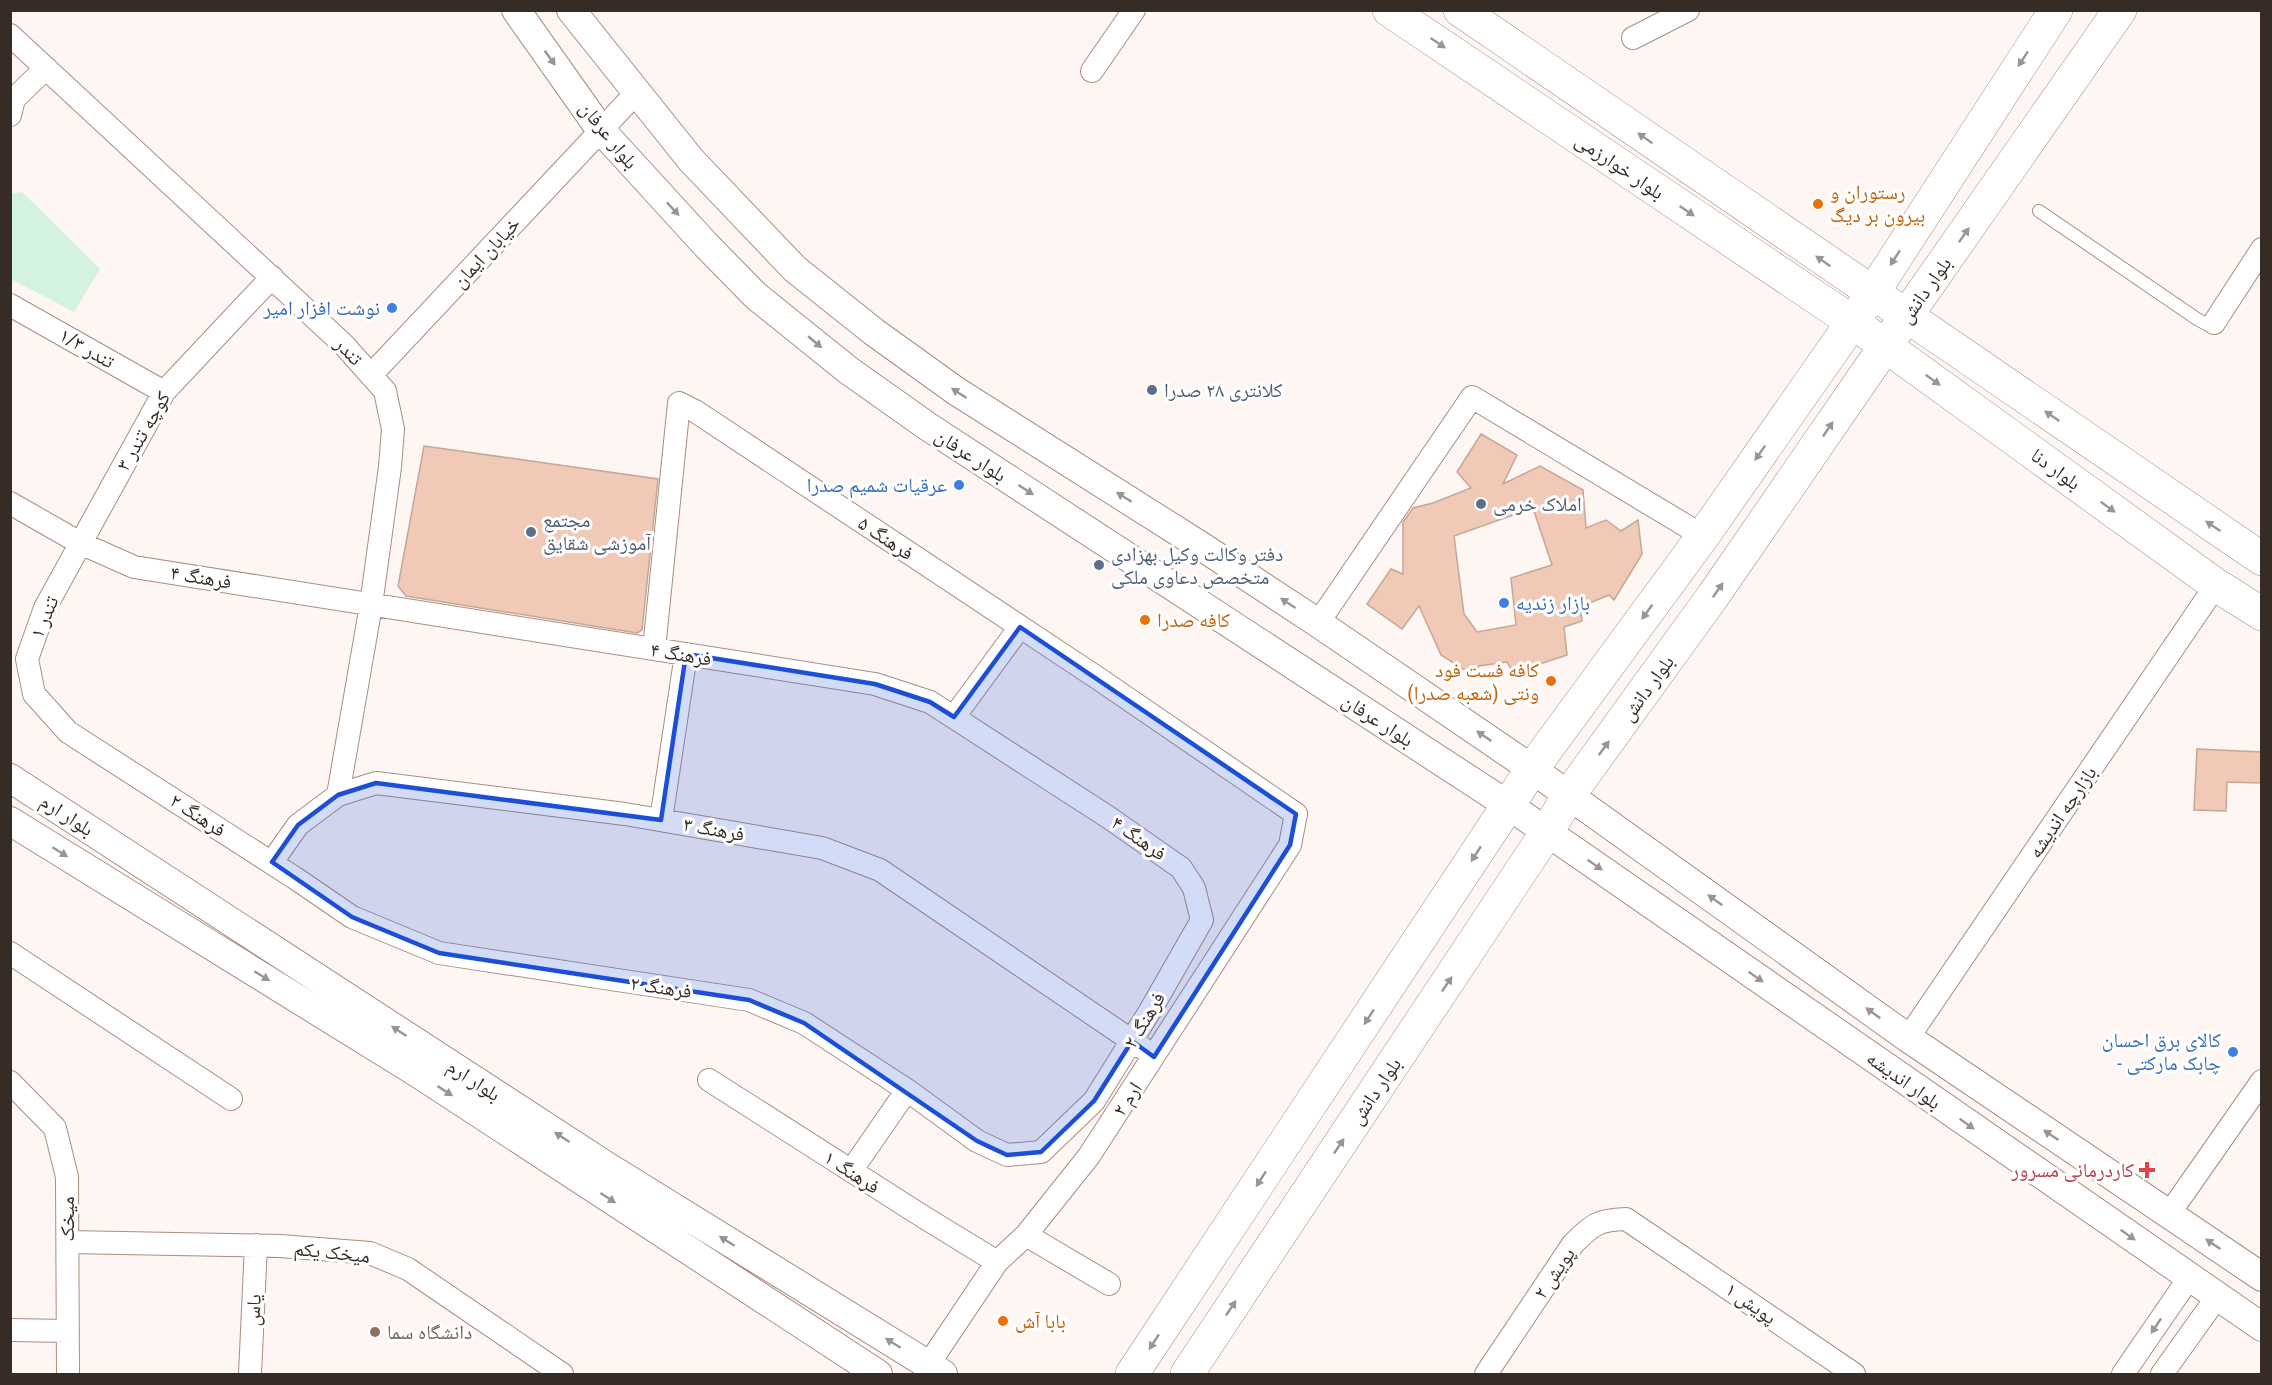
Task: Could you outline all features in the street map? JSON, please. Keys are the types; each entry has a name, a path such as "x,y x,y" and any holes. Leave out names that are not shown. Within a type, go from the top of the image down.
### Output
{"main road":[{"name":"بلوار خوارزمی","path":"1389,10 1851,321"},
{"name":"بلوار خوارزمی","path":"1460,10 1872,294"},
{"path":"1132,1374 1532,769 1703,536 1872,294 2056,10"},
{"name":"بلوار دانش","path":"1187,1374 1547,832 1569,795 1713,596 2120,10"},
{"path":"1872,294 2262,559"},
{"name":"بلوار دنا","path":"1851,321 2216,585 2262,614"}],"street":[{"name":"بلوار عرفان","path":"516,10 600,129 706,245 756,296 848,370 927,426 1547,832"},
{"path":"571,10 691,160 795,269 874,332 956,391 1204,548 1532,769"},
{"path":"1092,70 1134,10"},
{"path":"1633,38 1688,10"},
{"name":"تندر","path":"10,35 344,345 384,391 393,429 390,467 371,605 338,795"},
{"path":"10,115 14,99 46,68"},
{"name":"خیابان ایمان","path":"371,375 637,92"},
{"path":"2214,323 2260,254"},
{"name":"کوچه تندر ۳","path":"80,543 164,392 272,277"},
{"name":"تندر ۱/۳","path":"10,305 164,392"},
{"path":"1318,623 1472,397 1703,536"},
{"name":"فرهنگ ۵","path":"654,650 679,403 695,411 1020,627 1296,814"},
{"name":"فرهنگ ۴","path":"10,503 80,543 134,567 875,684 930,702 1108,817 1181,868 1194,888 1202,920"},
{"name":"تندر ۱","path":"34,694 27,659 45,608 80,543"},
{"name":"بازارچه اندیشه","path":"1908,1038 2216,585"},
{"path":"954,717 1020,627"},
{"path":"661,820 686,654"},
{"name":"فرهنگ ۲","path":"34,694 68,732 272,862 352,917 439,953 749,1000 804,1023 907,1090 977,1141 1007,1155 1041,1152 1094,1101 1132,1041 1202,920"},
{"name":"بلوار اندیشه","path":"1532,769 1908,1038 2262,1277"},
{"name":"بلوار ارم","path":"10,778 609,1167 935,1370"},
{"name":"فرهنگ ۳","path":"272,862 298,825 338,795 376,783 661,820 822,848 880,870 1154,1057"},
{"name":"ارم ۲","path":"935,1370 997,1262 1026,1234 1089,1156 1154,1057 1290,845 1296,814"},
{"name":"بلوار ارم","path":"10,821 416,1072 878,1374"},
{"name":"بلوار اندیشه","path":"1547,832 2262,1327"},
{"path":"232,958 246,931"},
{"path":"10,953 231,1099"},
{"name":"فرهنگ ۱","path":"709,1080 997,1262"},
{"path":"2169,1214 2262,1081"},
{"name":"میخک","path":"10,1082 55,1128 67,1176 68,1374"},
{"path":"851,1171 907,1090"},
{"name":"پویش ۲","path":"1486,1374 1574,1244 1590,1226 1603,1220 1626,1219 1648,1232"},
{"name":"پویش ۱","path":"1648,1232 1854,1374"},
{"path":"1026,1234 1109,1284"},
{"name":"میخک یکم","path":"68,1242 256,1245 370,1253 408,1269 562,1374"},
{"name":"یاس","path":"250,1374 256,1245"},
{"path":"2123,1374 2189,1278"},
{"path":"2162,1374 2217,1297"},
{"path":"10,1330 68,1330"}],"lane":[{"path":"2039,211 2197,319 2206,324 2214,323"}],"highlighted area":[{"path":"1020,627 1296,814 1290,845 1154,1057 1132,1041 1094,1101 1041,1152 1007,1155 977,1141 804,1023 749,1000 439,953 352,917 272,862 298,825 338,795 376,783 661,820 686,654 875,684 930,702 954,717"}],"green space":[{"path":"22,192 100,269 74,312 11,279 11,193"}],"building":[{"path":"1481,434 1517,455 1503,484 1540,466 1583,490 1586,528 1606,520 1621,531 1638,520 1642,554 1614,600 1609,595 1580,607 1582,621 1564,627 1567,655 1513,673 1507,662 1479,666 1474,676 1441,655 1419,606 1402,629 1367,604 1391,569 1403,574 1403,522 1413,508 1471,488 1457,472","holes":["1533,508 1552,565 1511,578 1516,625 1477,632 1464,614 1454,536"]},
{"name":"مجتمع آموزشی شقایق","path":"424,446 658,479 642,630 637,633 406,596 398,586"},
{"path":"2197,749 2262,752 2262,783 2227,782 2226,811 2194,810"}],"place":[{"name":"رستوران و بیرون بر دیگ","path":"1818,204"},
{"name":"نوشت افزار امیر","path":"392,308"},
{"name":"کلانتری ۲۸ صدرا","path":"1152,390"},
{"name":"عرقیات شمیم صدرا","path":"959,485"},
{"name":"املاک خرمی","path":"1481,504"},
{"name":"مجتمع آموزشی شقایق","path":"531,532"},
{"name":"دفتر وکالت وکیل بهزادی متخصص دعاوی ملکی","path":"1099,565"},
{"name":"بازار زندیه","path":"1504,603"},
{"name":"کافه صدرا","path":"1145,620"},
{"name":"کافه فست فود ونتی (شعبه صدرا)","path":"1551,681"},
{"name":"کالای برق احسان - چابک مارکتی","path":"2233,1052"},
{"name":"کاردرمانی مسرور","path":"2147,1170"},
{"name":"بابا آش","path":"1003,1321"},
{"name":"دانشگاه سما","path":"375,1332"}]}
